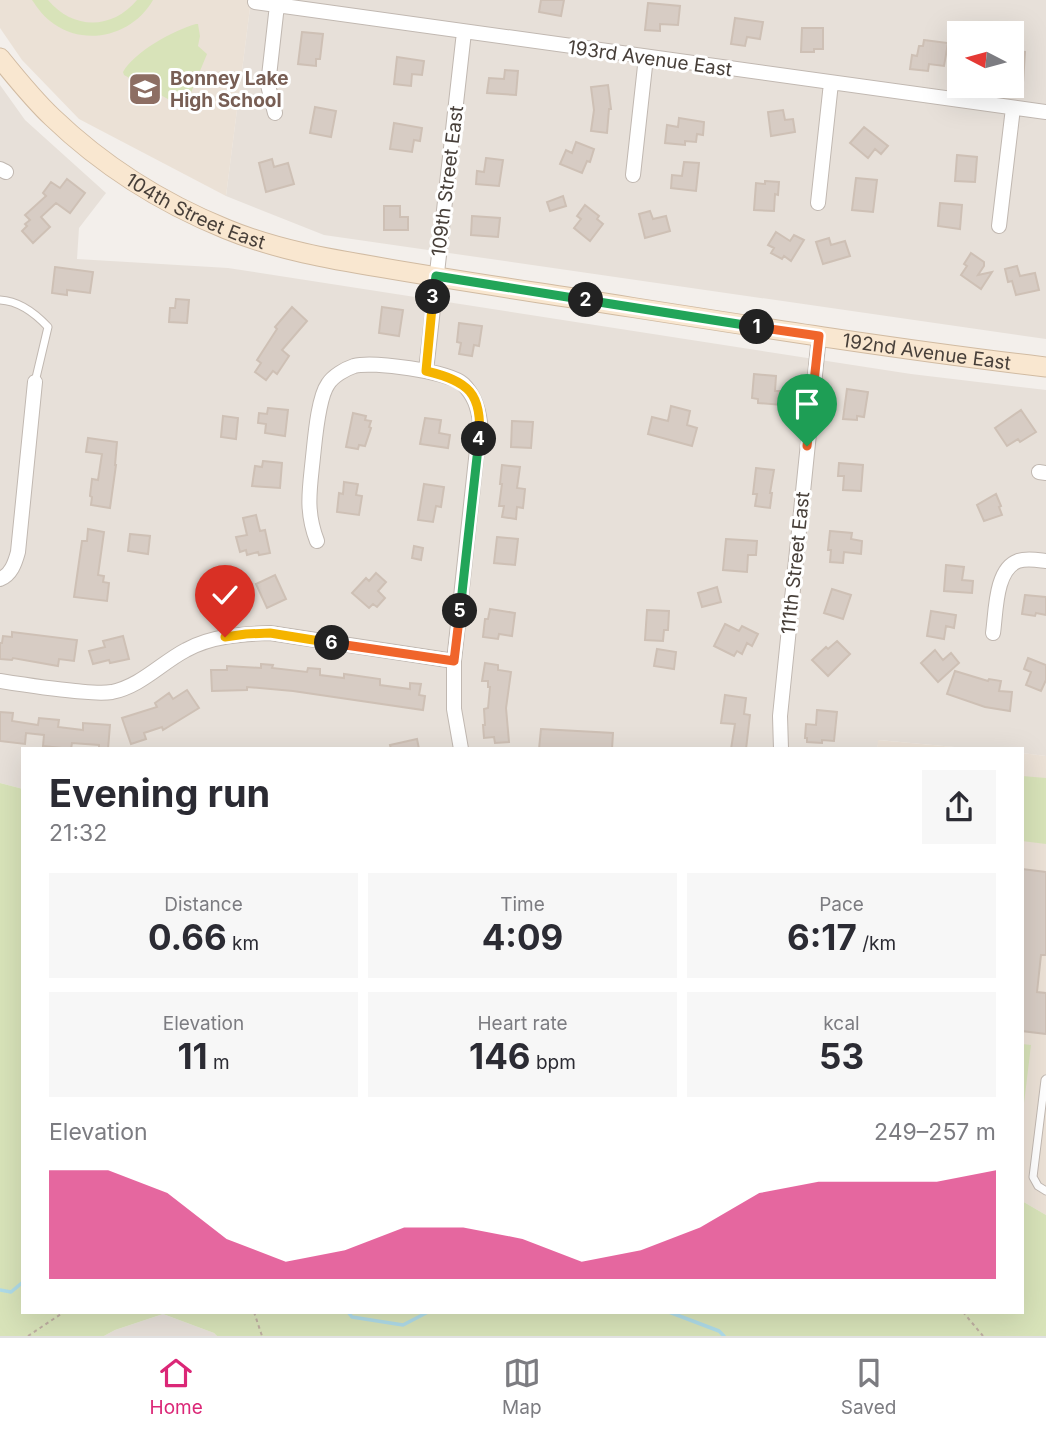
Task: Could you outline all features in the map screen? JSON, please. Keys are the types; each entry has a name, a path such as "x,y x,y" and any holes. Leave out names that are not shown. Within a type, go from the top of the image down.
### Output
{"street":[{"name":"193rd Avenue East","path":"255,2 1046,112"},
{"path":"275,113 268,85 277,5"},
{"name":"109th Street East","path":"426,371 464,32"},
{"path":"633,174 646,57"},
{"name":"104th Street East","path":"0,58 51,116 83,145 152,194 226,229 276,246 315,256 436,276"},
{"path":"818,203 831,83"},
{"path":"999,226 1013,107"},
{"name":"192nd Avenue East","path":"436,276 819,336 1046,367"},
{"name":"111th Street East","path":"781,747 780,716 819,336"},
{"path":"317,541 308,513 309,496 316,424 327,384 343,371 369,364 426,371 447,376 463,384 476,402 480,422 454,661 454,709 461,747"},
{"path":"5,576 18,552 35,382"},
{"path":"993,633 1000,580 1004,572 1018,561 1046,561"},
{"path":"0,681 51,689 111,692 146,678 187,649 225,637 246,634 270,633 454,661"}],"lane":[{"path":"0,300 25,308 48,327 35,382"},
{"path":"1046,1079 1033,1177 1038,1186 1046,1191"}],"path":[{"path":"28,1336 61,1314"},
{"path":"255,1314 262,1336"},
{"path":"965,1314 984,1336"}],"shaded area":[{"name":"Bonney Lake High School","path":"0,0 251,0 226,196 79,119 22,60 0,28"},
{"path":"251,0 1046,0 1046,339 324,235 226,196"},
{"path":"0,85 25,120 106,193 79,228 77,259 228,268 911,374 1046,390 1046,756 1024,753 1024,747 954,747 879,740 877,747 21,747 21,788 0,783"},
{"path":"878,740 954,747 877,747"},
{"path":"1024,753 1046,756 1046,1215 1024,1202"},
{"path":"163,1314 217,1336 104,1336 115,1330"}],"green space":[{"path":"32,0 48,0 69,17 92,22 116,17 137,0 153,0 134,22 122,29 95,36 67,31 54,24"},
{"path":"196,24 200,36 198,46 207,54 184,104 177,104 124,75 128,64 145,50 177,31"},
{"path":"1024,776 1046,778 1046,844 1024,841"},
{"path":"0,783 21,788 21,1314 163,1314 104,1336 0,1336"},
{"path":"1024,1044 1031,1045 1024,1103"},
{"path":"1024,1202 1046,1215 1046,1336 217,1336 163,1314 1024,1314"}],"building":[{"path":"541,0 564,0 561,16 539,12"},
{"path":"648,3 680,6 678,25 660,24 660,31 645,30"},
{"path":"735,18 763,22 760,39 747,37 745,46 731,44"},
{"path":"802,28 823,28 823,49 801,52"},
{"path":"302,32 323,34 320,59 316,59 316,66 298,64"},
{"path":"924,40 947,43 944,66 929,64 928,71 910,69 912,55 917,56 919,46 923,46"},
{"path":"397,57 424,61 422,75 412,74 411,86 394,84"},
{"path":"505,70 518,71 516,95 487,93 489,78 504,79"},
{"path":"608,85 611,109 607,133 591,131 594,110 591,87"},
{"path":"315,107 336,111 331,137 310,133"},
{"path":"783,110 785,120 793,119 795,132 771,136 768,112"},
{"path":"679,118 704,122 703,135 697,134 696,142 685,141 685,145 665,143 667,125 678,127"},
{"path":"394,123 422,128 420,141 414,140 412,152 390,149"},
{"path":"864,127 888,146 881,154 875,149 868,158 850,143"},
{"path":"576,142 594,149 590,162 587,161 582,173 560,164 566,150 572,153"},
{"path":"957,155 977,157 975,182 955,181"},
{"path":"486,158 503,160 499,186 476,184 477,171 484,172"},
{"path":"272,159 274,167 288,163 294,184 266,192 259,163"},
{"path":"684,162 699,163 696,191 671,188 672,175 682,176"},
{"path":"856,178 877,180 873,212 852,210"},
{"path":"67,179 85,193 70,213 56,203 41,217 50,227 33,243 22,231 30,220 25,215 46,196 43,193 51,182 60,188"},
{"path":"765,181 779,182 774,211 754,210 756,183 765,184"},
{"path":"563,196 566,206 550,211 547,202"},
{"path":"940,203 962,205 960,229 938,226"},
{"path":"585,205 599,216 597,219 603,224 590,241 574,228 581,219 577,216"},
{"path":"384,206 400,206 400,217 408,217 408,230 384,230"},
{"path":"650,211 653,219 666,216 670,231 645,238 639,214"},
{"path":"472,216 500,218 498,237 471,235"},
{"path":"776,232 790,241 794,235 804,240 791,261 771,253 774,248 768,245"},
{"path":"829,238 831,245 845,241 850,256 823,264 816,242"},
{"path":"971,253 984,262 978,275 992,272 981,289 961,275"},
{"path":"1017,266 1020,276 1035,273 1039,290 1016,295 1012,281 1008,282 1005,269"},
{"path":"55,267 93,272 90,293 67,290 67,295 52,293"},
{"path":"176,299 189,300 187,323 169,322 170,308 175,308"},
{"path":"292,307 307,321 282,350 289,356 277,374 273,371 266,380 255,372 261,363 257,360 277,329 275,327"},
{"path":"382,307 403,310 399,336 379,333"},
{"path":"459,323 482,326 479,346 474,345 472,356 459,354"},
{"path":"754,374 776,376 775,391 783,391 782,405 758,403 758,399 752,398"},
{"path":"847,389 868,392 864,417 857,416 857,420 843,419"},
{"path":"671,406 690,411 687,425 697,428 692,446 648,434 652,417 668,421"},
{"path":"268,408 288,410 285,436 265,433 266,424 258,423 259,413 267,414"},
{"path":"1021,410 1036,432 1007,446 995,428"},
{"path":"353,413 366,416 365,420 371,421 365,446 359,445 358,449 346,447"},
{"path":"223,416 238,418 236,439 221,437"},
{"path":"425,418 441,420 439,433 450,435 448,448 420,444"},
{"path":"512,421 533,422 531,448 511,447"},
{"path":"88,438 117,442 110,508 91,505 92,479 98,480 102,454 86,452"},
{"path":"263,461 282,463 280,488 252,486 255,466 262,467"},
{"path":"839,463 863,465 861,491 843,490 844,476 838,476"},
{"path":"502,465 520,467 517,488 525,489 523,508 517,507 516,519 502,517 504,506 499,506"},
{"path":"756,468 774,470 770,508 755,506 757,494 753,494"},
{"path":"344,482 358,484 356,495 362,496 359,515 337,512 339,493 343,494"},
{"path":"424,484 444,487 441,507 436,506 433,522 418,520"},
{"path":"996,494 1002,515 984,521 977,505"},
{"path":"256,515 260,531 265,530 270,553 247,555 246,550 240,552 236,537 247,535 243,518"},
{"path":"88,529 104,532 98,575 104,576 103,582 109,583 107,601 74,597 82,541 87,541"},
{"path":"830,531 852,533 851,539 862,541 861,554 844,552 843,563 830,562"},
{"path":"130,534 150,536 148,554 128,551"},
{"path":"497,537 518,539 515,565 494,563"},
{"path":"726,539 757,541 756,555 748,555 747,572 723,570"},
{"path":"414,546 423,548 421,560 412,558"},
{"path":"946,565 964,567 962,580 973,581 972,593 944,591"},
{"path":"376,573 386,582 378,591 385,598 377,607 373,604 369,608 352,593 366,578 369,581"},
{"path":"275,575 286,599 267,608 256,584"},
{"path":"717,587 721,602 702,607 698,593"},
{"path":"832,589 851,595 843,619 824,613"},
{"path":"1025,595 1046,597 1046,615 1022,614"},
{"path":"490,609 515,613 512,636 499,634 498,639 483,637 485,619 488,619"},
{"path":"647,610 669,611 668,630 664,630 663,641 645,640"},
{"path":"931,611 956,615 954,628 946,626 944,639 927,636"},
{"path":"725,624 739,631 742,626 758,634 752,646 747,643 742,654 737,651 734,656 714,646"},
{"path":"12,632 77,640 74,661 59,659 58,666 13,658 0,659 3,636 12,637"},
{"path":"123,636 129,659 93,664 89,651 105,647 103,641"},
{"path":"837,641 850,654 828,676 812,660"},
{"path":"657,649 676,652 674,669 654,666"},
{"path":"935,650 943,660 951,653 959,663 938,682 921,663"},
{"path":"1028,658 1046,665 1046,680 1041,691 1026,685 1031,672 1024,669"},
{"path":"485,663 498,665 498,670 511,672 506,708 509,742 495,743 494,737 484,738 484,709 488,708 490,687 488,681 482,681"},
{"path":"261,664 307,672 308,668 320,669 320,675 344,678 344,674 380,679 380,685 410,689 410,683 421,684 419,695 425,696 423,710 293,691 247,687 247,690 212,691 211,670 227,670 227,666 261,668"},
{"path":"955,671 988,681 1001,681 999,691 1012,692 1010,711 985,707 947,694"},
{"path":"187,690 199,708 163,730 162,727 144,733 146,739 131,744 122,718 157,707 155,703 169,693 173,699"},
{"path":"725,695 746,698 744,714 750,715 746,747 731,747 735,724 721,723"},
{"path":"817,710 837,712 834,741 807,742 806,724 816,725"},
{"path":"0,712 13,713 12,721 38,725 39,718 59,720 58,727 83,730 83,723 110,725 108,747 72,743 71,747 43,746 44,735 26,733 25,744 0,741"},
{"path":"541,729 613,733 612,747 539,747"},
{"path":"417,739 419,747 390,747"},
{"path":"1024,869 1046,872 1046,955 1041,955 1037,992 1046,993 1046,1034 1024,1031"}],"waterway":[{"path":"0,1290 11,1292 21,1284"},
{"path":"350,1314 352,1317 403,1325 424,1314"},
{"path":"674,1314 719,1331 724,1336"}],"place":[{"name":"Bonney Lake High School","path":"145,89"}],"route":[{"path":"225,637 270,633 454,661 480,422 476,402 463,384 447,376 426,371 436,276 819,336 807,446"}]}
